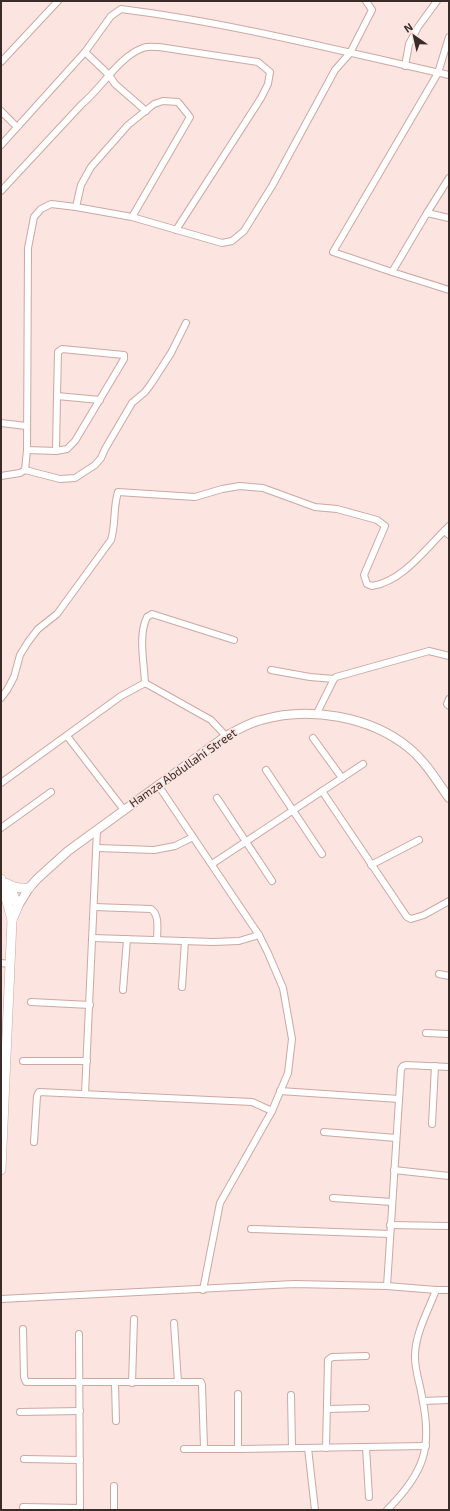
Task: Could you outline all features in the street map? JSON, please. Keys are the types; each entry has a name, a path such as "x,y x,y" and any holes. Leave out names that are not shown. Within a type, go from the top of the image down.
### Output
{"main road":[{"path":"4,881 23,889 30,888"},
{"path":"4,881 12,920"},
{"path":"4,881 18,906"},
{"path":"8,902 18,906"},
{"path":"1,1170 5,964 12,920 18,906"}],"street":[{"path":"1,62 58,1"},
{"path":"121,1 121,9"},
{"path":"25,470 28,248 34,216 41,209 51,204 76,207 132,217 222,242 232,241 244,231 272,186 335,70 350,53 372,10 366,1"},
{"path":"405,66 409,44 418,27 437,1"},
{"path":"1,144 85,52 110,16 121,9 173,16 293,40 449,75"},
{"path":"449,37 438,73 332,252 449,290"},
{"path":"1,191 82,104 92,96 109,75 132,54 144,48 159,47 258,62 270,72 268,84 261,98 176,230"},
{"path":"85,52 109,75 115,84 146,111"},
{"path":"76,207 81,185 91,168 128,125 154,104 163,101 178,102 190,117 132,217"},
{"path":"1,111 17,127"},
{"path":"392,272 449,178"},
{"path":"427,213 449,218"},
{"path":"1,476 20,473 25,470 60,478 75,478 95,465 101,458 105,448 132,403 145,392 171,353 186,323"},
{"path":"26,450 56,451 67,449 75,441 100,400 124,360 124,355 62,349 59,350 56,451"},
{"path":"57,396 100,400"},
{"path":"1,423 26,426"},
{"path":"1,698 14,677 20,655 28,642 38,629 57,614 111,540 113,534 115,501 118,492 195,497 222,489 240,486 263,488 314,507 337,509 377,520 385,526 364,575 368,584 372,586 381,584 406,570 446,533 449,526"},
{"path":"145,683 143,640 145,621 147,617 152,614 234,640"},
{"path":"271,670 310,677 334,679 336,677 429,651 449,656"},
{"path":"318,713 334,679"},
{"path":"1,783 121,696 145,683"},
{"path":"145,683 211,720 226,736"},
{"path":"449,699 449,706"},
{"name":"Hamza Abdullahi Street","path":"18,906 30,888 68,851 226,736 262,719 286,714 318,713 342,718 368,726 395,738 410,748 423,762 449,798"},
{"path":"67,736 124,810"},
{"path":"313,738 342,778"},
{"path":"212,864 363,764"},
{"path":"266,770 322,854"},
{"path":"158,785 259,935 283,988 292,1039 288,1073 272,1111 220,1203 203,1290"},
{"path":"322,791 407,917 411,918 424,915 449,901"},
{"path":"1,828 50,792"},
{"path":"217,798 272,881"},
{"path":"85,1094 97,830"},
{"path":"97,848 154,850 175,846 194,837"},
{"path":"371,865 419,840"},
{"path":"94,907 151,909 157,916 157,940"},
{"path":"93,938 239,941 259,935"},
{"path":"123,990 127,939"},
{"path":"182,988 185,941"},
{"path":"439,974 449,976"},
{"path":"31,1002 90,1005"},
{"path":"426,1033 449,1034"},
{"path":"23,1061 87,1061"},
{"path":"387,1286 401,1069 406,1065 449,1067"},
{"path":"432,1124 435,1066"},
{"path":"280,1091 399,1099"},
{"path":"34,1142 39,1092 252,1102 272,1111"},
{"path":"324,1132 396,1138"},
{"path":"394,1170 449,1176"},
{"path":"334,1198 392,1202"},
{"path":"390,1225 449,1226"},
{"path":"251,1229 390,1234"},
{"path":"1,1299 203,1290 294,1284 387,1286 449,1290"},
{"path":"388,1510 411,1483 419,1469 426,1446 427,1425 415,1356 417,1339 436,1290"},
{"path":"132,1383 134,1318"},
{"path":"174,1323 178,1382"},
{"path":"23,1329 24,1381 26,1382 198,1382 202,1384 204,1448"},
{"path":"23,1507 80,1509 79,1334"},
{"path":"326,1448 329,1358 332,1356 366,1356"},
{"path":"115,1383 116,1421"},
{"path":"238,1394 238,1449"},
{"path":"291,1395 292,1448"},
{"path":"423,1401 449,1400"},
{"path":"328,1408 366,1408"},
{"path":"20,1412 80,1411"},
{"path":"184,1448 238,1449 426,1446"},
{"path":"366,1447 369,1497"},
{"path":"308,1448 315,1510"},
{"path":"24,1459 80,1460"},
{"path":"114,1486 114,1510"}]}
